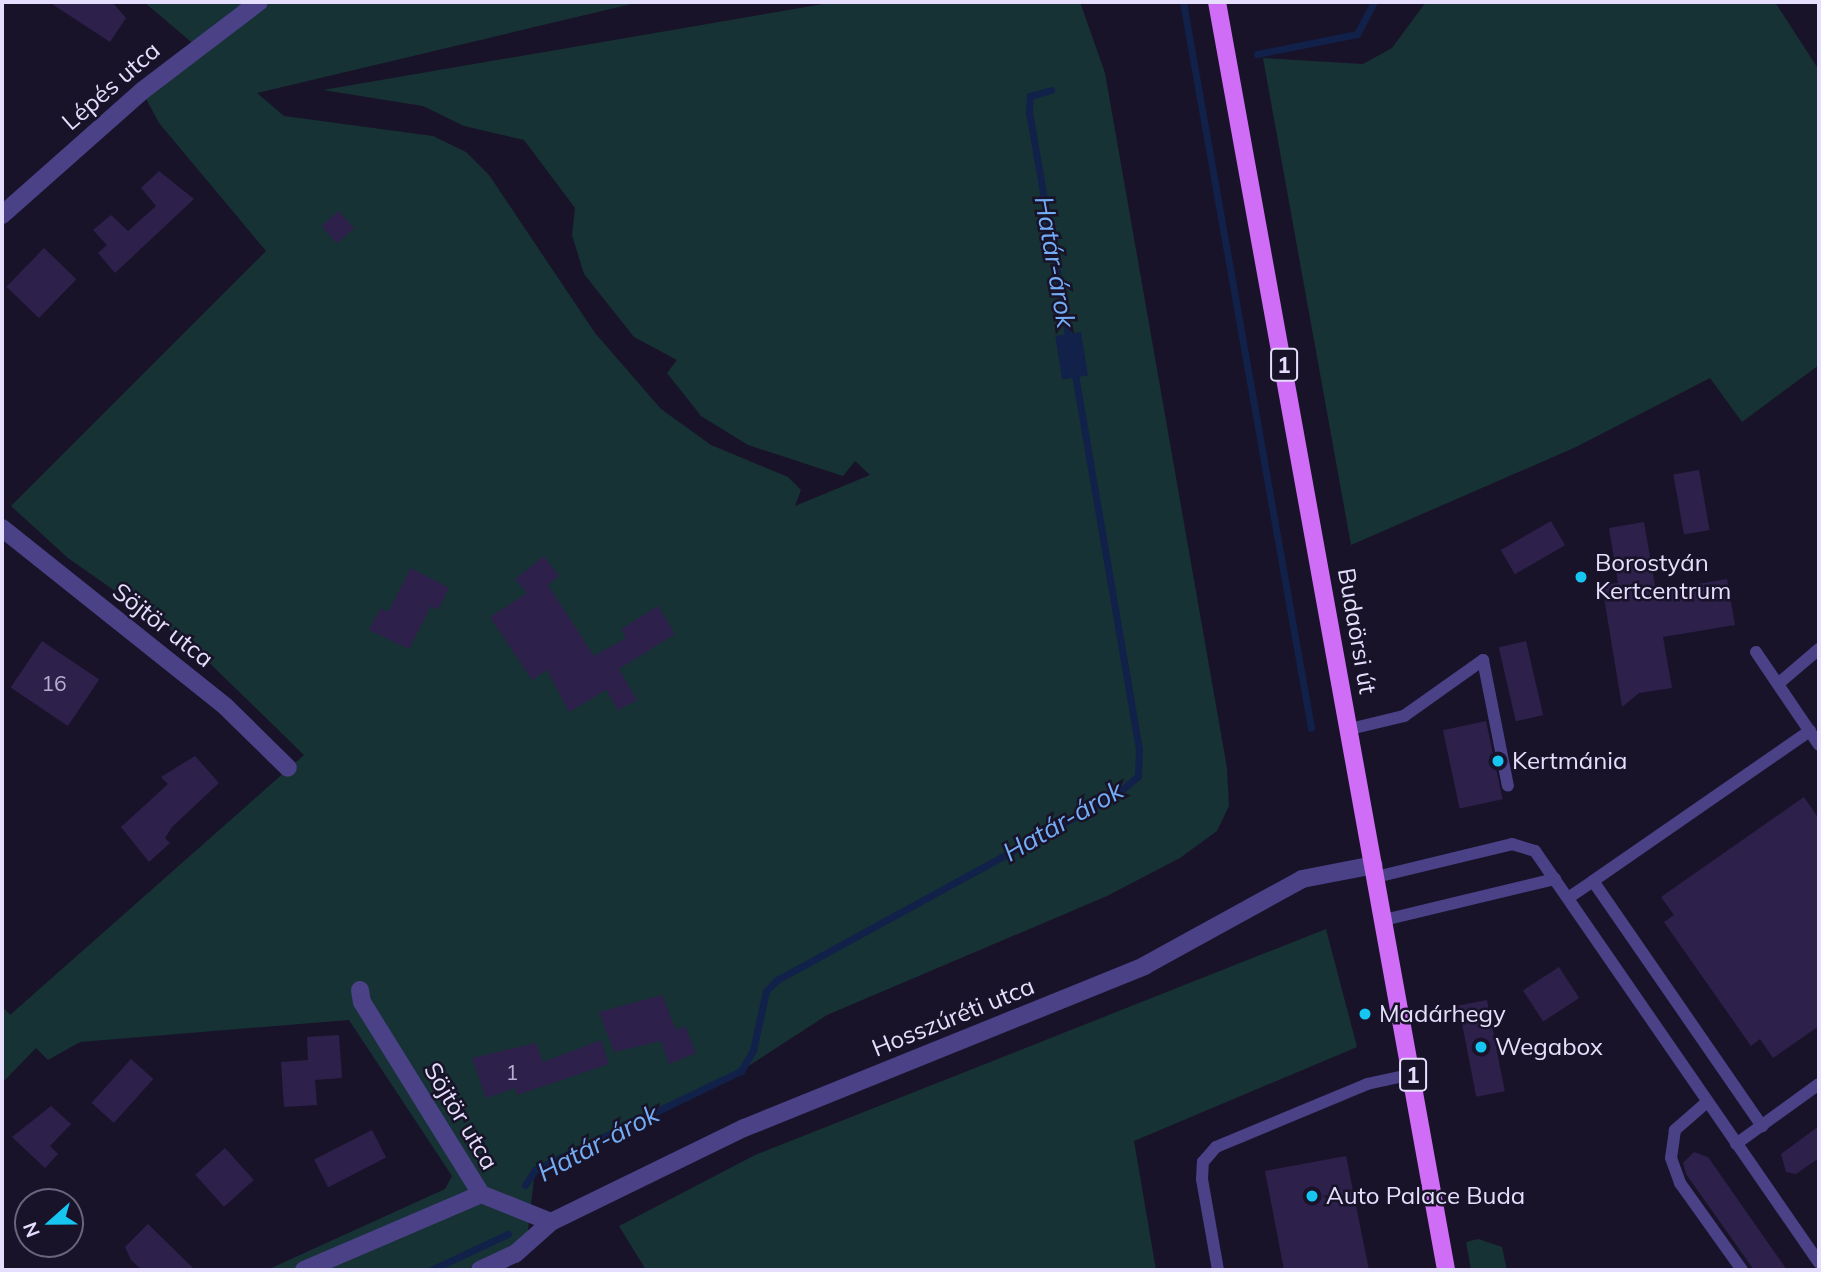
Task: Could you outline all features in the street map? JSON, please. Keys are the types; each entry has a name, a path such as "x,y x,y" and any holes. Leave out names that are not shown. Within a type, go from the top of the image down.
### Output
{"main road":[{"name":"Budaörsi út","path":"1217,2 1413,1074 1446,1270"}],"street":[{"name":"Lépés utca","path":"2,215 142,91 259,2"},
{"name":"Söjtör utca","path":"2,528 225,706 288,768"},
{"name":"Hosszúréti utca","path":"480,1270 515,1254 551,1222 768,1118 1143,966 1275,892 1337,872 1375,871"},
{"name":"Söjtör utca","path":"360,990 362,1002 481,1194"},
{"path":"304,1270 481,1194 551,1222"}],"lane":[{"path":"1778,684 1819,649"},
{"path":"1756,652 1819,745"},
{"path":"1350,729 1404,716 1483,660 1508,786"},
{"path":"1568,898 1810,732"},
{"path":"1375,871 1512,844 1535,851 1819,1262"},
{"path":"1384,920 1555,879"},
{"path":"1593,881 1762,1126"},
{"path":"1218,1270 1202,1179 1203,1162 1216,1147 1367,1084 1413,1074"},
{"path":"1736,1144 1819,1084"},
{"path":"1707,1102 1675,1130 1671,1158 1680,1183 1742,1270"}],"green space":[{"path":"144,2 640,2 257,93 284,116 433,136 466,152 489,175 595,333 661,409 711,445 788,477 801,490 795,506 870,475 855,461 843,476 748,445 701,416 667,373 677,360 634,337 584,274 572,235 575,208 524,140 464,126 423,106 323,90 835,2 1080,2 1105,73 1227,768 1229,806 1217,831 1180,858 1107,896 827,1015 741,1071 535,1170 527,1239 465,1270 267,1270 445,1189 452,1176 349,1020 80,1042 48,1060 36,1048 2,1083 2,1006 10,1015 304,755 189,643 68,558 11,506 266,251 159,123 142,91 196,46"},
{"path":"1426,2 1775,2 1819,70 1819,365 1742,422 1710,378 1576,447 1351,545 1263,58 1363,64 1392,48"},
{"path":"1326,929 1357,1047 1134,1141 1156,1270 646,1270 619,1226 755,1155"},
{"path":"1478,1239 1502,1247 1507,1270 1471,1270 1466,1242"}],"water":[{"path":"1081,332 1088,375 1062,380 1055,336"}],"building":[{"path":"49,2 112,2 126,18 110,42"},
{"path":"159,171 194,199 115,273 98,253 107,245 93,230 111,215 128,231 156,206 141,188"},
{"path":"339,211 354,228 337,243 322,226"},
{"path":"44,248 76,279 39,318 6,287"},
{"path":"1699,470 1710,530 1684,535 1673,475"},
{"path":"1551,521 1565,545 1515,574 1501,550"},
{"path":"1644,522 1656,591 1727,579 1735,625 1663,637 1672,688 1639,693 1622,707 1602,585 1618,583 1609,528"},
{"path":"544,556 559,576 548,585 594,656 626,638 621,629 658,606 675,634 619,669 637,700 618,710 606,690 569,712 547,670 532,680 490,617 527,593 515,579"},
{"path":"411,568 449,588 438,610 431,606 409,649 369,630 381,608 388,612"},
{"path":"42,641 99,680 68,726 11,687"},
{"path":"1526,641 1543,715 1516,721 1499,647"},
{"path":"1486,721 1503,799 1460,808 1443,730"},
{"path":"195,756 219,783 172,827 165,838 170,843 149,862 121,827 168,784 161,777"},
{"path":"1804,797 1819,819 1819,1026 1773,1058 1760,1039 1751,1046 1664,922 1674,915 1661,897"},
{"path":"1559,967 1579,998 1543,1021 1523,990"},
{"path":"662,995 676,1030 685,1026 696,1053 669,1064 661,1041 614,1052 599,1012"},
{"name":"Wegabox","path":"1487,1000 1505,1091 1476,1097 1459,1006"},
{"path":"339,1035 342,1078 315,1080 317,1105 284,1107 281,1062 308,1060 307,1037"},
{"path":"601,1040 609,1064 517,1095 515,1088 486,1098 472,1058 536,1043 543,1062"},
{"path":"131,1059 153,1079 114,1123 92,1103"},
{"path":"51,1106 71,1124 50,1146 58,1154 45,1168 12,1137"},
{"path":"1819,1126 1819,1158 1796,1174 1786,1172 1781,1154"},
{"path":"372,1130 386,1158 328,1187 314,1160"},
{"path":"225,1148 254,1180 224,1207 195,1175"},
{"path":"1694,1152 1708,1157 1787,1270 1754,1270 1686,1174 1683,1163"},
{"name":"Auto Palace Buda","path":"1346,1156 1369,1270 1284,1270 1265,1171"},
{"path":"148,1224 195,1270 142,1270 131,1260 125,1247"}],"waterway":[{"path":"1183,2 1311,728"},
{"name":"Határ-árok","path":"1257,54 1357,34 1374,2"},
{"name":"Határ-árok","path":"1051,90 1030,96 1029,112 1069,342"},
{"name":"Határ-árok","path":"525,1185 535,1170 741,1071 753,1050 766,991 777,980 1118,793 1138,776 1139,749 1074,368"},
{"name":"Határ-árok","path":"431,1270 508,1234"}],"place":[{"name":"Borostyán Kertcentrum","path":"1581,577"},
{"name":"Kertmánia","path":"1498,761"},
{"name":"Madárhegy","path":"1365,1014"},
{"name":"Wegabox","path":"1481,1047"},
{"name":"Auto Palace Buda","path":"1312,1196"}]}
